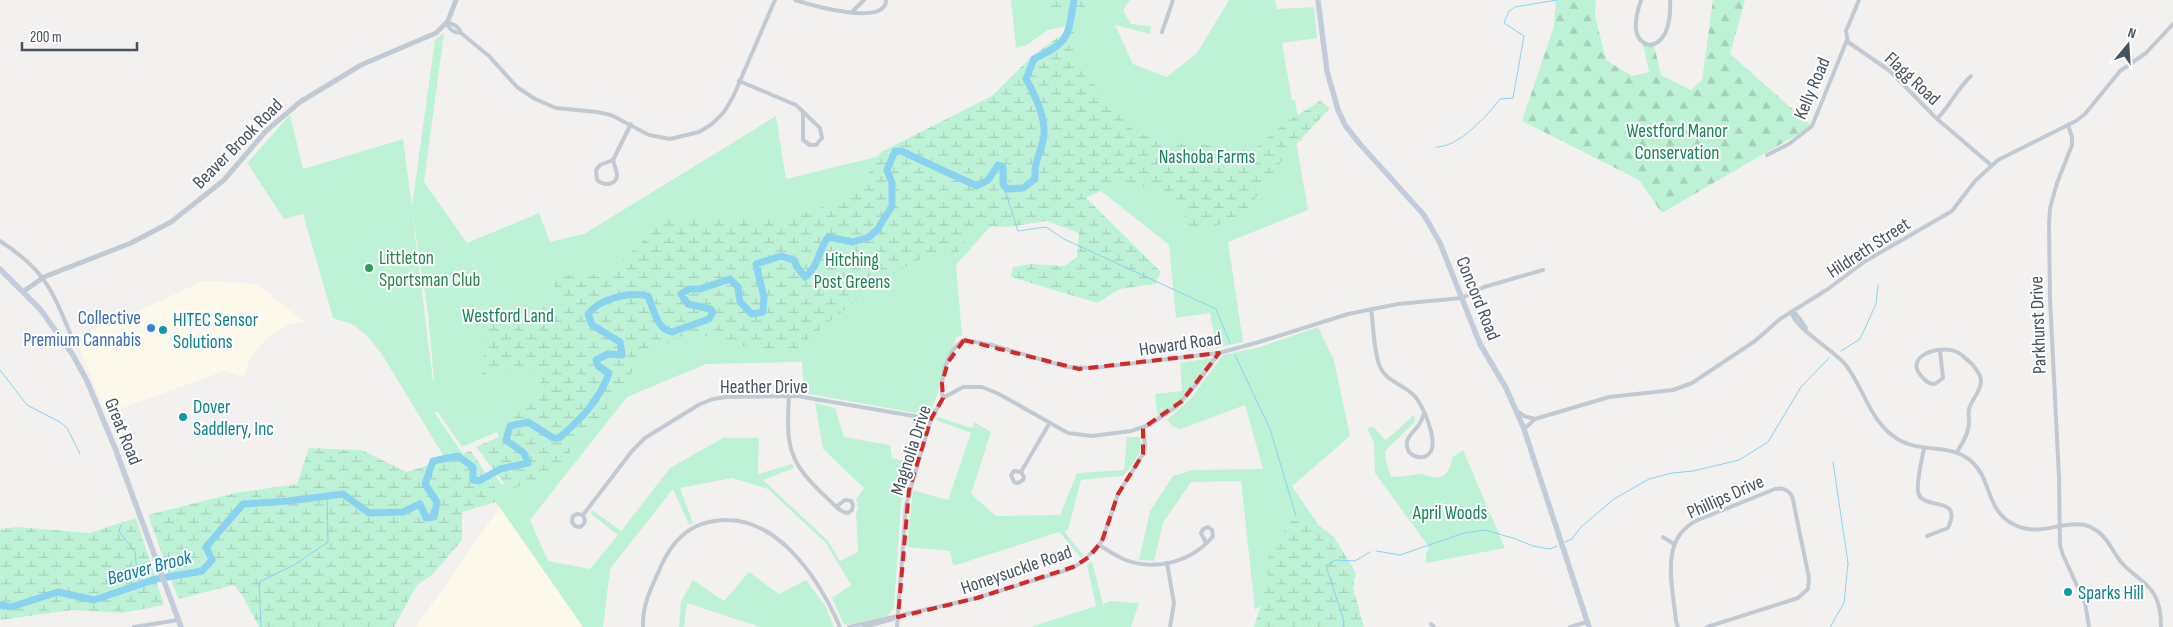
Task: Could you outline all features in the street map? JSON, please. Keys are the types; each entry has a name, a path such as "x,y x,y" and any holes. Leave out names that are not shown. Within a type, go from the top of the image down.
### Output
{"main road":[{"name":"Concord Road","path":"1318,0 1326,70 1340,115 1359,143 1409,197 1432,227 1445,253 1480,344 1517,411 1588,625"},
{"name":"Great Road","path":"0,269 24,291 58,332 87,381 181,627"}],"street":[{"path":"456,0 447,23 452,23 489,56 517,87 531,97 556,108 597,112 630,124 655,137 670,139 692,135 706,128 719,118 729,104 740,81 775,0"},
{"path":"795,0 852,12 879,12 884,8 886,0"},
{"path":"852,12 864,0"},
{"path":"1162,32 1173,0"},
{"path":"1641,0 1636,17 1636,34 1643,43 1651,45 1659,42 1664,36 1670,17 1670,0"},
{"path":"1847,40 1848,24 1859,0"},
{"name":"Beaver Brook Road","path":"24,291 44,277 131,243 171,222 224,180 266,131 300,102 361,65 436,33 447,23"},
{"name":"Hildreth Street","path":"1524,430 1535,419 1609,397 1685,387 1755,341 1791,312 1828,289 1878,253 1952,211 1975,181 1991,165 2008,154 2068,125 2084,114 2120,71 2146,53 2173,24"},
{"name":"Flagg Road","path":"1847,40 1852,46 1890,72 1937,119 1991,165"},
{"name":"Kelly Road","path":"1767,155 1789,144 1812,126 1847,40"},
{"path":"1937,119 1950,105 1962,85 1971,76"},
{"path":"740,81 793,103 803,112 822,132 822,140 816,145 810,145 803,140 803,112"},
{"path":"613,160 617,172 615,179 610,184 600,183 596,177 596,170 600,165 613,160 630,124"},
{"name":"Parkhurst Drive","path":"2068,125 2072,137 2072,145 2052,199 2048,224 2059,528 2061,550 2085,603 2089,627"},
{"path":"0,241 24,257 44,277 70,332"},
{"path":"1462,298 1484,287 1543,270"},
{"name":"Howard Road","path":"943,398 942,383 946,368 953,351 964,340 992,345 1058,365 1079,369 1219,353 1273,338 1331,318 1398,304 1462,298"},
{"path":"1371,309 1381,369 1390,380 1415,396 1424,414 1433,437 1434,446 1428,455 1418,457 1409,452 1407,441 1420,424 1424,414"},
{"path":"1791,312 1792,317 1835,354 1848,368 1873,414 1882,426 1904,442 1924,449 1957,452 1967,458 1978,468 1993,504 2006,519 2028,530 2084,525 2101,534 2120,560 2153,593 2160,610 2161,627"},
{"path":"1940,351 1943,378 1937,383 1930,383 1919,374 1917,362 1926,353 1940,351 1952,350 1960,353 1977,370 1981,378 1980,386 1970,408 1967,431 1957,452"},
{"name":"Magnolia Drive","path":"897,627 906,505 931,419 943,398 963,387 982,387 999,394 1049,424 1068,433 1085,436 1143,428 1162,418 1182,401 1219,353"},
{"path":"789,396 787,430 792,455 805,477 837,506"},
{"name":"Heather Drive","path":"583,515 638,444 652,432 700,404 720,397 789,396 931,419"},
{"path":"1517,411 1524,416 1535,419"},
{"path":"1020,472 1049,424"},
{"name":"Honeysuckle Road","path":"898,617 977,598 1067,570 1084,562 1099,545 1118,494 1143,454 1145,446 1143,428"},
{"path":"1924,449 1917,488 1918,494 1927,502 1945,505 1949,509 1951,516 1948,528 1927,536"},
{"name":"Phillips Drive","path":"1678,627 1676,623 1671,564 1674,544 1682,532 1693,523 1773,490 1784,489 1793,498 1809,578 1807,590 1798,598 1707,627"},
{"path":"643,627 646,600 672,545 683,534 697,525 725,519 755,524 773,535 789,550 815,581 828,601 840,627"},
{"path":"1663,537 1674,544"},
{"path":"1099,545 1122,558 1136,563 1152,565 1167,563 1191,555 1206,543"},
{"path":"1167,563 1174,603 1170,627"},
{"path":"849,627 885,618 898,617"},
{"path":"864,627 898,617"},
{"path":"134,627 178,620"},
{"path":"1570,627 1588,625"}],"highlighted area":[{"path":"964,340 1079,369 1219,353 1182,401 1143,428 1143,454 1118,494 1102,541 1089,557 1073,567 977,598 898,617 909,490 931,419 943,398 942,383 948,362"}],"shaded area":[{"path":"203,281 257,284 304,322 288,325 265,339 249,361 243,377 224,371 106,414 75,336 124,318"},
{"path":"500,507 583,627 416,627"}],"green space":[{"name":"Nashoba Farms","path":"1011,0 1130,0 1123,10 1131,24 1151,26 1150,34 1115,25 1133,64 1167,77 1197,53 1229,0 1275,0 1277,9 1314,7 1317,38 1282,43 1292,100 1295,100 1302,140 1296,141 1308,210 1228,242 1243,342 1216,348 1210,313 1176,318 1169,245 1096,187 1061,57 1070,25 1048,30 1027,45 1016,48"},
{"name":"Westford Land","path":"1031,0 1090,0 1078,16 1072,59 1136,133 1177,143 1254,149 1285,123 1320,101 1330,108 1287,154 1240,219 1191,232 1179,203 1148,188 1119,182 1086,198 1161,272 1155,284 1120,289 1097,303 1011,277 1013,267 1032,264 1065,266 1077,257 1079,233 1047,221 1008,227 977,226 956,255 928,255 881,280 796,349 746,347 726,339 688,333 642,358 606,410 549,476 509,490 476,447 501,436 517,412 539,388 544,370 512,368 482,375 487,320 520,305 562,304 550,276 608,274 667,218 713,220 752,217 785,220 826,206 861,186 881,152 992,96 1032,56 1067,31 1068,15"},
{"name":"Westford Manor Conservation","path":"1556,0 1596,0 1595,15 1606,60 1632,76 1649,72 1643,43 1654,45 1661,75 1691,90 1702,80 1713,0 1745,0 1730,54 1812,126 1662,213 1639,180 1522,121 1554,26"},
{"name":"Hitching Post Greens","path":"444,33 424,182 467,243 539,213 550,242 584,234 776,116 786,179 888,154 1015,199 956,265 962,335 956,337 931,412 927,415 804,393 802,362 706,364 627,397 530,520 548,561 590,569 618,535 591,514 592,510 621,531 670,468 723,438 759,438 758,474 792,464 794,468 763,480 828,541 840,561 858,552 856,513 858,508 856,499 864,488 823,449 815,403 835,408 844,437 890,445 892,458 912,463 901,504 894,608 887,616 847,625 843,623 832,598 851,585 826,543 768,489 732,478 680,488 693,523 689,525 673,489 610,569 603,627 583,627 482,482 495,475 502,485 504,484 501,441 497,432 462,447 437,411 435,413 467,460 446,460 383,356 370,339 354,325 333,318 303,214 284,219 247,163 290,115 303,169 403,139 412,206 435,40","holes":["412,211 428,313 434,381"]},
{"path":"1318,327 1334,360 1350,436 1292,486 1330,542 1255,610 1241,481 1191,482 1163,523 1154,561 1139,560 1150,511 1173,476 1192,470 1263,469 1245,405 1181,429 1172,426 1167,420 1192,397 1223,355 1260,347"},
{"path":"1217,357 1186,400 1158,422 1155,394 1182,391 1180,363"},
{"name":"April Woods","path":"1414,415 1415,422 1385,451 1385,459 1391,476 1402,477 1423,474 1433,477 1442,476 1448,471 1452,458 1463,450 1505,548 1426,563 1426,554 1429,547 1375,473 1374,443 1367,428 1373,427 1386,440"},
{"path":"937,417 972,428 974,422 991,432 971,494 996,516 1060,515 1077,473 1124,470 1127,437 1139,437 1141,448 1134,463 1123,476 1081,480 1068,530 1064,531 1084,556 1081,558 1059,532 953,566 950,551 907,547 913,490 948,500 971,433 936,420"},
{"path":"309,448 361,450 407,472 471,451 503,500 462,512 462,540 432,575 417,585 394,627 259,627 242,595 234,585 178,599 148,515 235,493 297,484"},
{"path":"136,518 164,605 122,613 72,610 0,620 0,529 17,527 89,533"},
{"path":"1312,520 1334,537 1356,573 1353,588 1364,627 1254,627 1268,582 1269,554 1291,521"},
{"path":"1092,561 1103,604 1110,601 1139,603 1131,627 1031,627 1096,606 1087,565"},
{"path":"749,572 779,594 806,580 826,607 834,627 760,627 687,603 684,627 679,627 681,602 693,580 724,601"}],"waterway":[{"name":"Beaver Brook","path":"0,605 11,607 58,592 94,600 156,579 202,571 212,560 206,547 243,504 343,494 369,513 403,512 420,504 426,518 434,517 437,502 425,484 433,461 458,456 473,467 473,480 479,481 500,469 528,463 524,453 506,440 510,426 528,422 553,438 559,438 575,424 595,401 609,373 598,366 596,360 608,354 622,355 620,342 592,325 588,314 599,304 624,296 648,296 659,323 662,327 672,332 709,319 713,312 710,309 688,304 681,294 689,289 700,289 730,279 738,287 740,302 752,314 763,312 764,297 756,264 781,256 794,260 805,277 816,263 828,237 853,242 869,237 877,230 892,206 892,183 887,170 895,151 901,151 977,186 988,180 998,165 1003,167 1003,184 1007,189 1023,188 1035,179 1036,164 1044,134 1040,109 1026,79 1034,59 1054,48 1065,37 1070,23 1074,0"},
{"path":"1436,147 1445,146 1463,136 1500,99 1513,98 1524,36 1504,23 1509,11 1515,7 1557,0"},
{"path":"1003,184 1018,231 1046,227 1064,239 1216,309 1230,343"},
{"path":"1841,351 1860,339 1876,304 1878,285"},
{"path":"1235,355 1270,429 1296,516"},
{"path":"1565,542 1572,539 1581,527 1614,499 1649,479 1739,460 1768,442 1801,387 1829,358"},
{"path":"0,370 27,405 60,422 67,428 80,454"},
{"path":"1830,627 1844,603 1848,563 1833,462"},
{"name":"Beaver Brook","path":"261,627 259,582 294,565 328,542 327,496"},
{"path":"121,525 119,531 135,552 140,584"},
{"path":"1376,551 1400,555 1464,533 1485,530 1533,546 1550,549 1557,546"},
{"path":"1343,627 1344,621 1326,566 1335,560 1355,561 1370,552"}],"place":[{"name":"Littleton Sportsman Club","path":"369,268"},
{"name":"Collective Premium Cannabis","path":"151,328"},
{"name":"HITEC Sensor Solutions","path":"163,330"},
{"name":"Dover Saddlery, Inc","path":"183,417"},
{"name":"Sparks Hill","path":"2068,592"}]}
